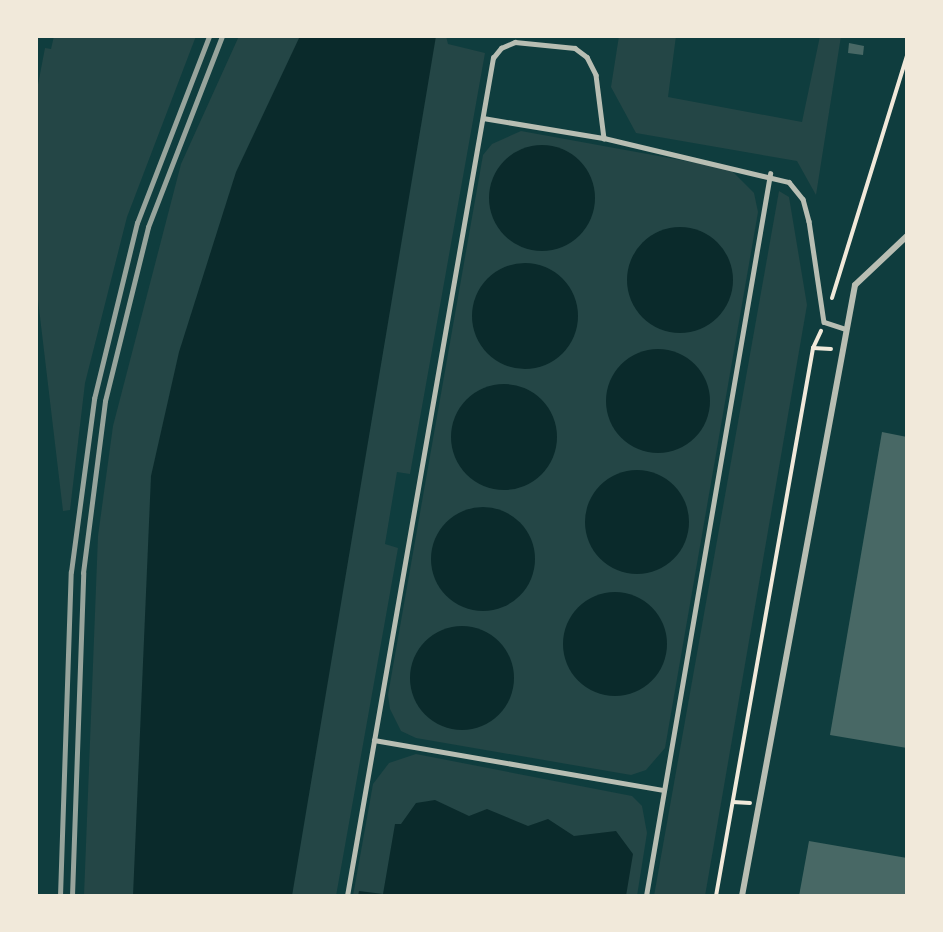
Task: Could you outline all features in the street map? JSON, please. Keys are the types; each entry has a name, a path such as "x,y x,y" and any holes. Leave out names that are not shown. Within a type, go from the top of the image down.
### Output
{"street":[{"path":"742,896 841,350 855,285 907,236"}],"lane":[{"path":"347,896 493,58 501,48 515,42 575,48 596,75 604,138"},
{"path":"483,118 604,138 770,174 789,182 803,199 824,322 845,329"},
{"path":"646,896 770,174"},
{"path":"374,740 664,790"}],"path":[{"path":"717,896 813,348 824,322 906,70 907,55"},
{"path":"813,348 841,350"}],"shaded area":[{"path":"54,36 196,36 127,217 85,383 70,510 63,511 36,283 36,95 45,48 51,49"},
{"path":"239,36 313,36 147,896 84,896 98,536 113,426 181,164"},
{"path":"300,36 436,36 292,896 133,896 151,476 179,352 236,172"},
{"path":"410,36 446,36 448,44 485,53 410,474 397,472 385,544 398,548 336,896 256,896","holes":["386,332 328,674 364,443"]},
{"path":"619,36 676,36 668,97 802,122 820,36 841,36 816,195 797,161 636,133 611,87"},
{"path":"521,131 730,169 754,193 758,212 665,748 646,770 631,775 416,738 401,731 390,709 388,695 483,155 492,144"},
{"path":"542,145 562,149 580,160 591,178 595,198 591,218 580,236 562,247 542,251 522,247 504,236 493,218 489,198 493,178 504,160 522,149"},
{"path":"779,191 789,197 807,305 705,896 654,896"},
{"path":"680,227 700,231 717,243 729,260 733,280 729,300 717,317 700,329 680,333 660,329 643,317 631,300 627,280 631,260 643,243 660,231"},
{"path":"525,263 545,267 562,279 574,296 578,316 574,336 562,353 545,365 525,369 505,365 488,353 476,336 472,316 476,296 488,279 505,267"},
{"path":"658,349 678,353 695,364 706,381 710,401 706,421 695,438 678,449 658,453 638,449 621,438 610,421 606,401 610,381 621,364 638,353"},
{"path":"504,384 524,388 541,400 553,417 557,437 553,457 541,474 524,486 504,490 484,486 467,474 455,457 451,437 455,417 467,400 484,388"},
{"path":"637,470 657,474 674,485 685,502 689,522 685,542 674,559 657,570 637,574 617,570 600,559 589,542 585,522 589,502 600,485 617,474"},
{"path":"483,507 503,511 520,522 531,539 535,559 531,579 520,596 503,607 483,611 463,607 446,596 435,579 431,559 435,539 446,522 463,511"},
{"path":"615,592 635,596 652,607 663,624 667,644 663,664 652,681 635,692 615,696 595,692 578,681 567,664 563,644 567,624 578,607 595,596"},
{"path":"462,626 482,630 499,641 510,658 514,678 510,698 499,715 482,726 462,730 442,726 425,715 414,698 410,678 414,658 425,641 442,630"},
{"path":"416,754 632,796 642,806 647,833 637,896 353,896 373,784 389,763"},
{"path":"435,800 469,816 487,809 528,826 548,819 574,836 616,831 633,854 626,896 358,896 359,891 383,894 395,824 401,824 416,803"}],"building":[{"path":"849,43 864,46 863,55 848,53"},
{"path":"882,432 907,437 907,748 830,735"},
{"path":"809,841 907,858 907,896 799,896"}],"railway":[{"path":"60,896 71,572 94,399 137,223 209,36"},
{"path":"72,896 83,573 105,401 148,227 222,36"}]}
